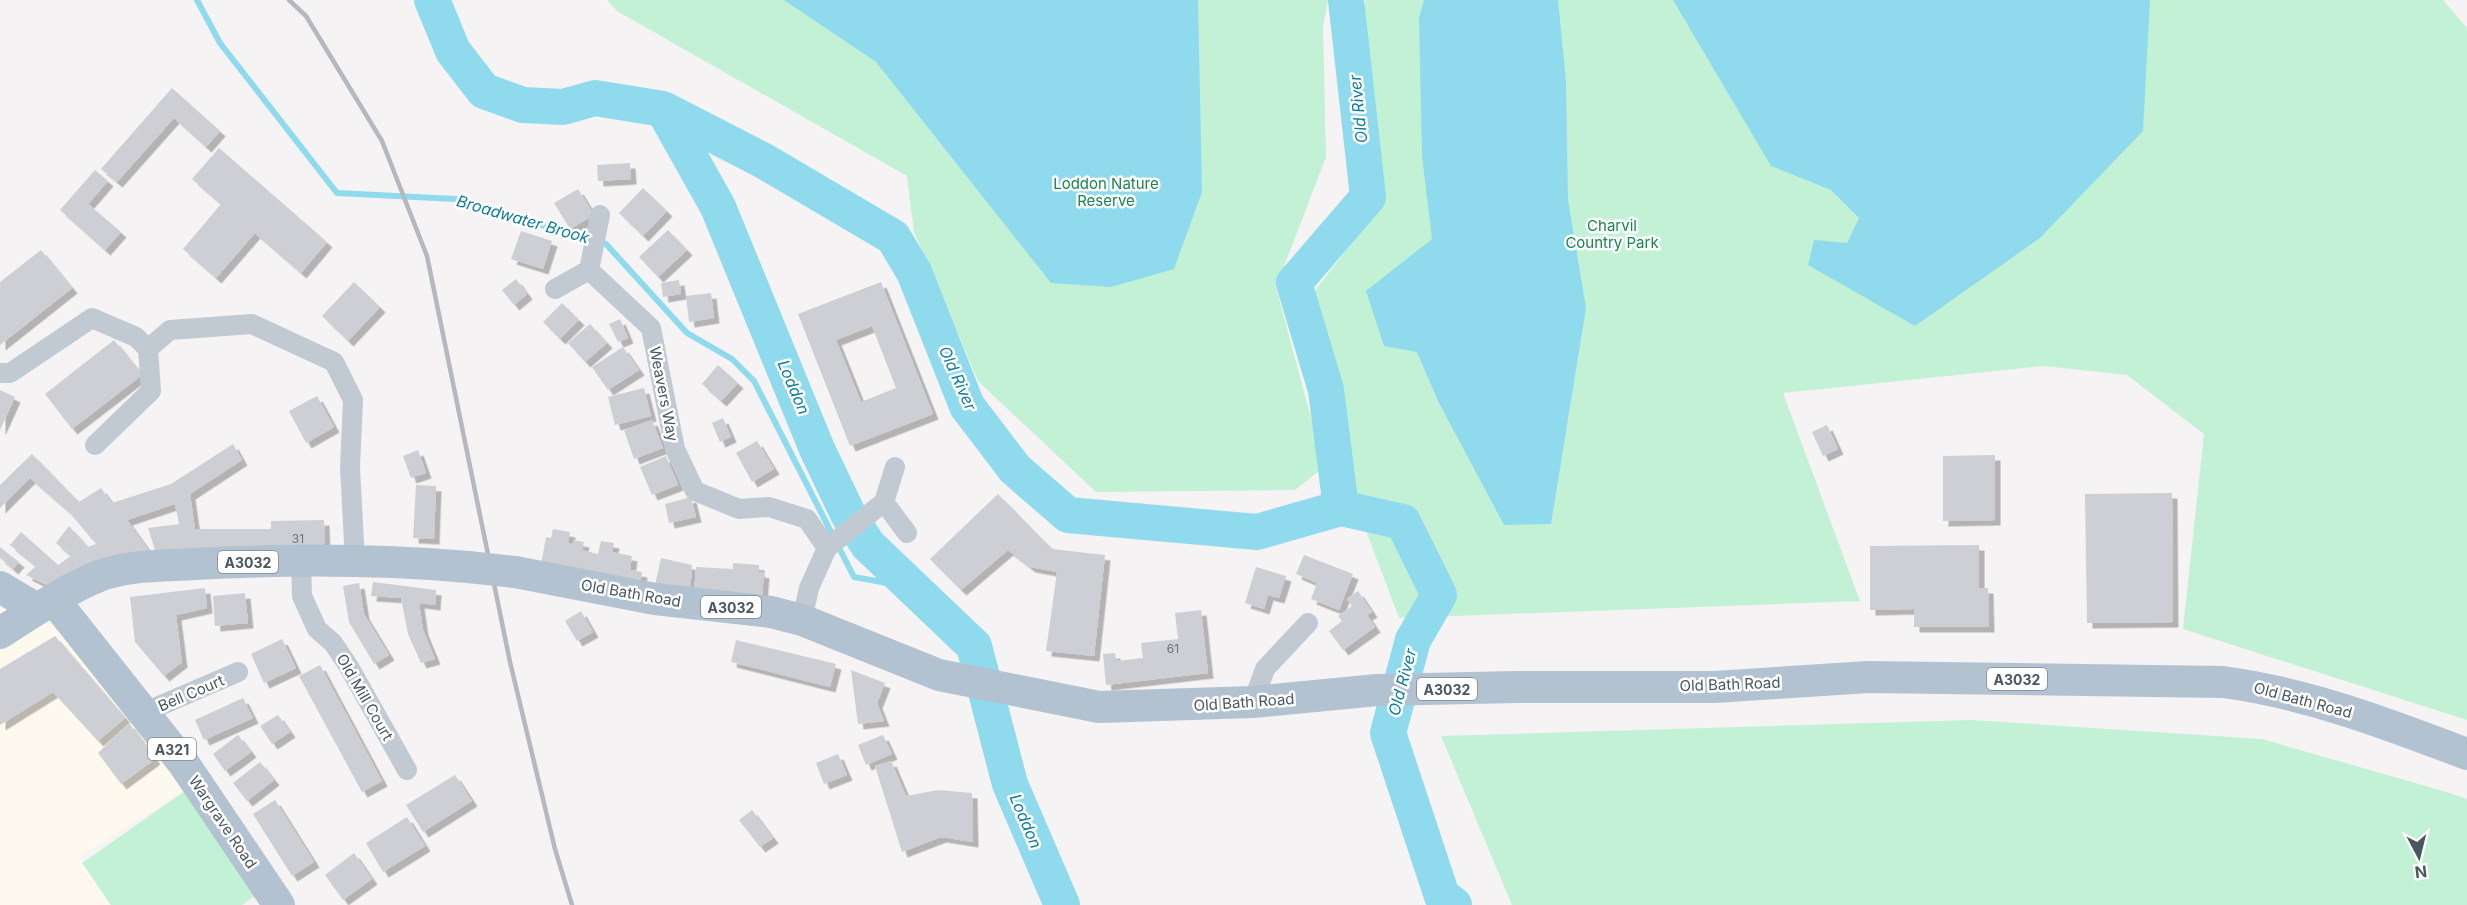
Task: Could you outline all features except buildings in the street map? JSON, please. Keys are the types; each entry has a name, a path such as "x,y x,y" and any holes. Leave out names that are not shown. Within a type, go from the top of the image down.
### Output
{"main road":[{"name":"Old Bath Road","path":"46,605 99,576 143,567 301,560 424,563 515,572 655,599 771,612 802,620 939,675 1099,707 1253,702 1377,690 1715,687 1868,677 2223,682 2266,687 2338,708 2467,754"},
{"name":"A321","path":"0,587 46,605"},
{"name":"A3032","path":"0,633 46,605"},
{"name":"Wargrave Road","path":"46,605 143,713 184,764 279,905"}],"street":[{"path":"555,289 589,270 600,215"},
{"name":"Weavers Way","path":"589,270 651,328 675,449 695,491 739,509 769,507 807,519 829,546"},
{"path":"0,373 10,373 92,318 136,337 148,350 151,391 95,445"},
{"path":"148,350 170,330 252,324 334,362 353,400 350,467 355,562"},
{"path":"802,620 809,588 829,546 878,506 895,467"},
{"path":"878,506 907,532"},
{"name":"Old Mill Court","path":"301,560 302,596 317,630 333,643 349,667 407,770"},
{"path":"1253,702 1265,669 1308,623"},
{"name":"Bell Court","path":"143,713 238,672"}],"shaded area":[{"path":"0,599 54,625 188,788 81,856 110,905 0,905"}],"green space":[{"name":"Loddon Nature Reserve","path":"607,0 1328,0 1323,27 1326,157 1276,287 1324,467 1295,490 1096,492 978,381 914,232 907,176 617,11"},
{"name":"Charvil Country Park","path":"1366,0 2443,0 2467,28 2467,720 2183,629 2204,434 2127,375 2043,366 1783,393 1860,601 1399,618 1353,496 1344,393 1310,297 1381,205 1360,21"},
{"path":"1972,720 2262,739 2467,799 2467,905 1512,905 1441,736"},
{"path":"188,789 260,892 242,905 111,905 82,863"}],"water":[{"path":"784,0 1198,0 1202,192 1174,269 1111,287 1051,283 876,62"},
{"path":"1424,0 1558,0 1566,81 1568,200 1586,308 1551,524 1504,525 1438,401 1417,352 1384,346 1366,291 1432,239 1422,156 1419,18"},
{"path":"1673,0 2150,0 2143,131 2040,238 1915,326 1808,265 1814,240 1847,243 1859,218 1831,190 1771,166"}],"waterway":[{"name":"Broadwater Brook","path":"197,0 220,43 337,193 455,199 606,244 687,333 732,359 754,381 854,577 915,588"},
{"name":"Old River","path":"432,0 453,51 484,91 523,105 563,107 595,98 663,109 764,161 893,237 914,272 967,406 1015,469 1068,515 1257,532 1341,508 1403,522 1439,595 1413,640 1388,733 1442,896 1454,905"},
{"name":"Old River","path":"1341,508 1326,390 1294,283 1368,197 1346,0"},
{"name":"Loddon","path":"663,109 718,207 817,449 848,514 868,545 974,646 1010,784 1062,905"}],"railway":[{"path":"289,0 306,16 382,141 427,256 510,662 555,849 572,905"}]}
